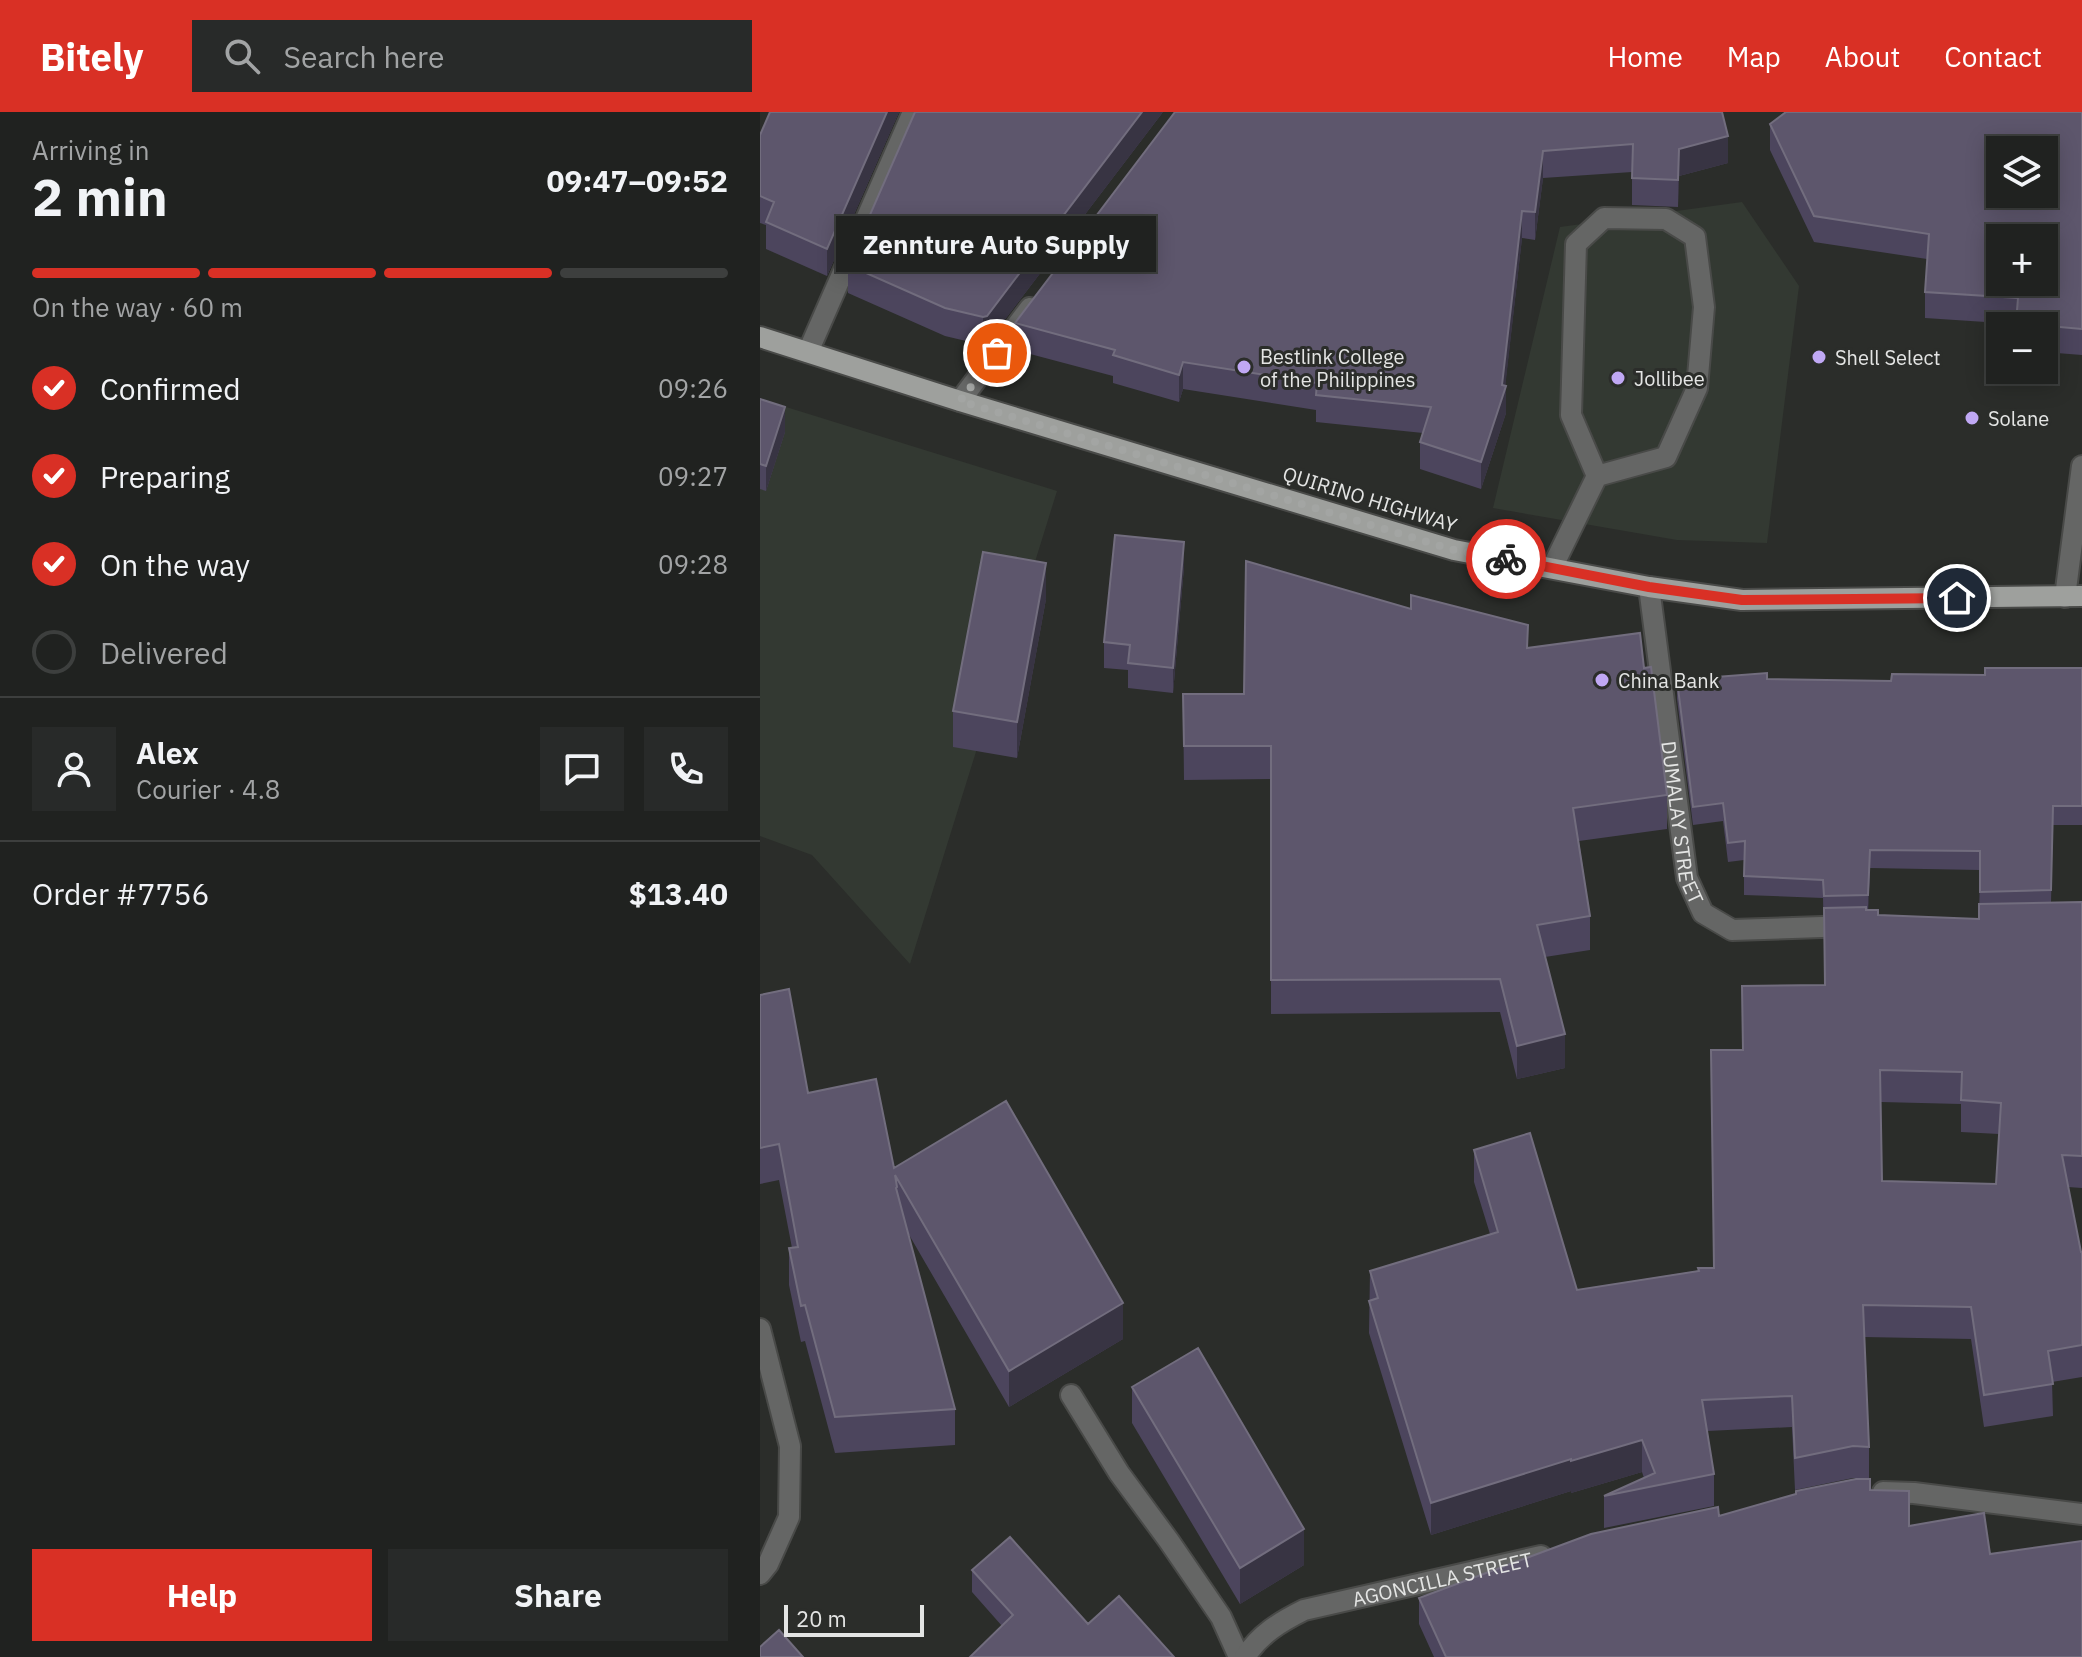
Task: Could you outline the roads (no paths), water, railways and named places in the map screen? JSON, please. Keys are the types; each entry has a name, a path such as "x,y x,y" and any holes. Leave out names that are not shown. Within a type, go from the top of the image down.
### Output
{"main road":[{"name":"QUIRINO HIGHWAY","path":"760,337 960,401 1454,550 1649,587 1742,600 2073,597"}],"street":[{"path":"808,352 913,112"},
{"path":"1552,568 1597,476 1666,457 1697,388 1704,307 1695,237 1666,219 1604,218 1576,244 1571,415 1597,476"},
{"path":"960,401 1046,288"},
{"path":"2073,597 2082,466"},
{"name":"DUMALAY STREET","path":"1649,587 1687,878 1703,913 1732,930 1875,926"},
{"path":"760,1329 790,1446 789,1517 768,1564 760,1574"},
{"path":"1071,1395 1119,1473 1221,1617 1239,1657"},
{"path":"1870,1492 1914,1493 2082,1514"},
{"name":"AGONCILLA STREET","path":"1245,1657 1254,1643 1277,1623 1304,1610 1562,1551"}],"place":[{"name":"Zennture Auto Supply","path":"997,353"},
{"name":"Shell Select","path":"1819,357"},
{"name":"Bestlink College of the Philippines","path":"1244,367"},
{"name":"Jollibee","path":"1618,378"},
{"name":"Solane","path":"1972,418"},
{"name":"China Bank","path":"1602,680"}]}
